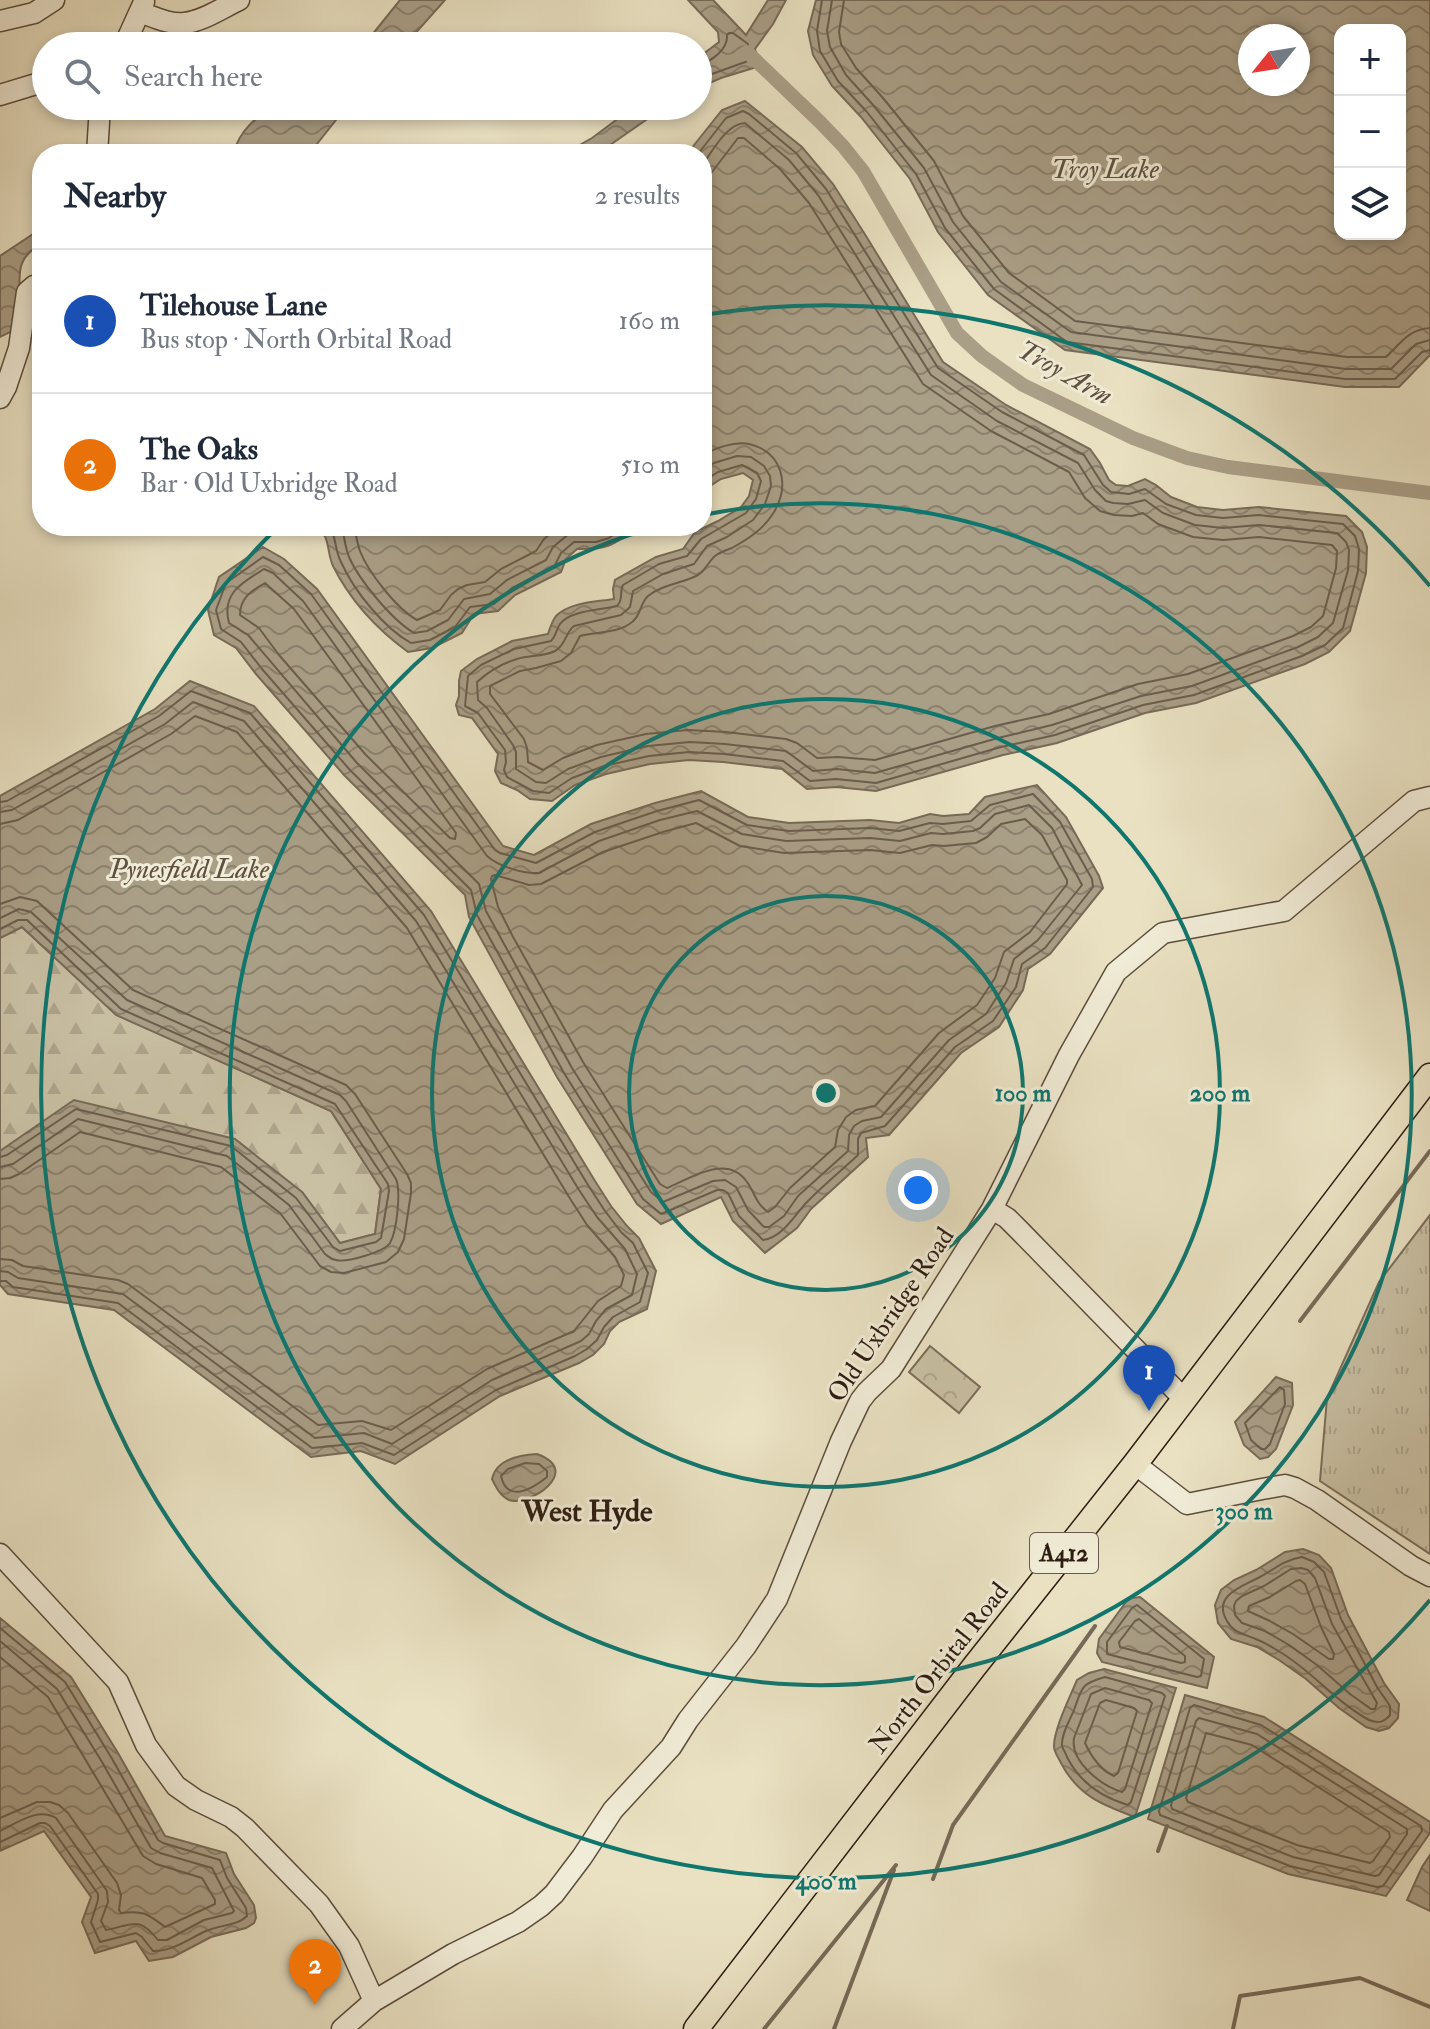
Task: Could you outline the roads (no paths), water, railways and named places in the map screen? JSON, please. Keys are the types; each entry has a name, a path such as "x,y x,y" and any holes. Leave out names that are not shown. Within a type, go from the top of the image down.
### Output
{"main road":[{"name":"North Orbital Road","path":"696,2029 974,1667 1135,1464 1430,1076"}],"street":[{"path":"0,21 34,13 54,0"},
{"path":"131,32 143,6 169,22 184,23 239,0"},
{"path":"0,95 32,85"},
{"path":"98,144 99,120"},
{"path":"4,391 32,299"},
{"name":"Old Uxbridge Road","path":"342,2029 374,2001 453,1954 518,1922 541,1906 568,1877 613,1810 671,1747 760,1626 777,1599 860,1401 891,1369 992,1209 1069,1055 1116,972 1163,933 1284,911 1414,801 1430,797"},
{"path":"992,1209 1007,1218 1183,1398"},
{"path":"1135,1464 1187,1504 1285,1485 1295,1488 1430,1576"},
{"path":"0,1554 118,1682 146,1745 176,1786 245,1828 319,1904 349,1946 374,2001"}],"water":[{"path":"400,0 445,0 416,32 374,32"},
{"path":"688,0 713,0 746,35 768,0 786,0 755,49 760,66 712,82 712,47 719,42 718,32"},
{"name":"Troy Lake","path":"816,0 1430,0 1430,355 1399,387 1345,387 1065,350 988,295 938,232 910,179 832,86 813,55 808,31"},
{"path":"745,101 802,147 833,184 943,362 1006,405 1090,449 1109,480 1116,485 1128,486 1145,479 1171,497 1197,507 1223,510 1259,507 1346,516 1362,532 1367,547 1366,573 1350,631 1329,652 1305,664 1196,703 1145,713 1057,743 876,791 836,787 807,789 782,769 689,760 650,764 606,774 575,785 552,801 530,799 501,783 495,771 498,754 472,718 459,715 456,705 461,671 512,641 548,634 556,616 568,608 614,599 615,580 656,557 683,549 692,536 712,536 712,524 741,507 749,496 753,480 743,473 712,485 712,144 695,144 722,110"},
{"path":"256,120 336,120 317,144 237,144"},
{"path":"616,120 646,120 611,144 582,144"},
{"path":"32,235 32,250 23,260 19,281 20,299 32,298 32,326 0,337 0,256"},
{"path":"324,536 625,536 611,545 577,549 566,559 561,572 515,595 498,611 474,614 462,633 432,648 408,652 376,624 348,591 333,566"},
{"path":"263,547 284,559 317,589 503,846 534,855 591,824 701,791 748,817 789,823 870,820 899,823 930,814 969,814 985,797 1037,785 1066,817 1103,888 1050,954 1028,969 1023,990 999,1027 961,1053 889,1135 866,1138 868,1157 811,1209 797,1228 765,1253 733,1221 721,1197 661,1224 637,1204 557,1077 469,917 465,895 344,775 236,648 214,635 208,610 219,577"},
{"name":"Pynesfield Lake","path":"190,681 254,706 431,911 595,1181 611,1206 639,1238 656,1271 647,1309 619,1322 593,1355 500,1396 395,1464 361,1451 311,1457 114,1310 8,1294 0,1285 0,1151 74,1100 235,1139 302,1192 340,1243 375,1234 381,1189 331,1111 116,1015 22,927 0,938 0,796 155,709"},
{"path":"1276,1377 1292,1383 1293,1405 1276,1449 1268,1457 1260,1459 1244,1445 1235,1422"},
{"path":"537,1454 550,1461 555,1469 554,1478 539,1493 518,1501 509,1500 492,1479 494,1473 509,1460"},
{"path":"1303,1549 1319,1555 1331,1568 1348,1615 1384,1683 1399,1704 1398,1718 1389,1728 1379,1731 1366,1727 1279,1660 1257,1647 1231,1639 1218,1623 1215,1605 1221,1590 1285,1552"},
{"path":"1140,1597 1214,1657 1207,1688 1102,1662 1097,1653 1099,1639 1126,1602"},
{"path":"0,1618 71,1677 165,1836 226,1853 234,1874 254,1905 254,1923 211,1937 173,1957 149,1961 136,1941 95,1953 82,1922 91,1897 44,1831 0,1851"},
{"path":"1104,1669 1176,1688 1135,1817 1083,1791 1068,1774 1054,1748 1059,1722 1077,1680"},
{"path":"1185,1695 1264,1717 1430,1822 1430,1833 1386,1896 1288,1874 1148,1819"},
{"path":"1430,1855 1430,1911 1407,1900"}],"waterway":[{"name":"Troy Arm","path":"747,52 820,122 863,171 957,333 982,356 1023,385 1133,438 1187,458 1228,467 1430,493"},
{"path":"1300,1321 1430,1151"},
{"path":"933,1879 953,1825 1095,1626"},
{"path":"1158,1851 1167,1826"},
{"path":"764,2029 896,1865"},
{"path":"834,2029 894,1870"},
{"path":"1233,2029 1240,1996 1360,1978 1430,2007"}],"place":[{"name":"Tilehouse Lane","path":"1149,1411"},
{"name":"The Oaks","path":"315,2005"}],"district":[{"name":"West Hyde","path":"587,1511"}]}
